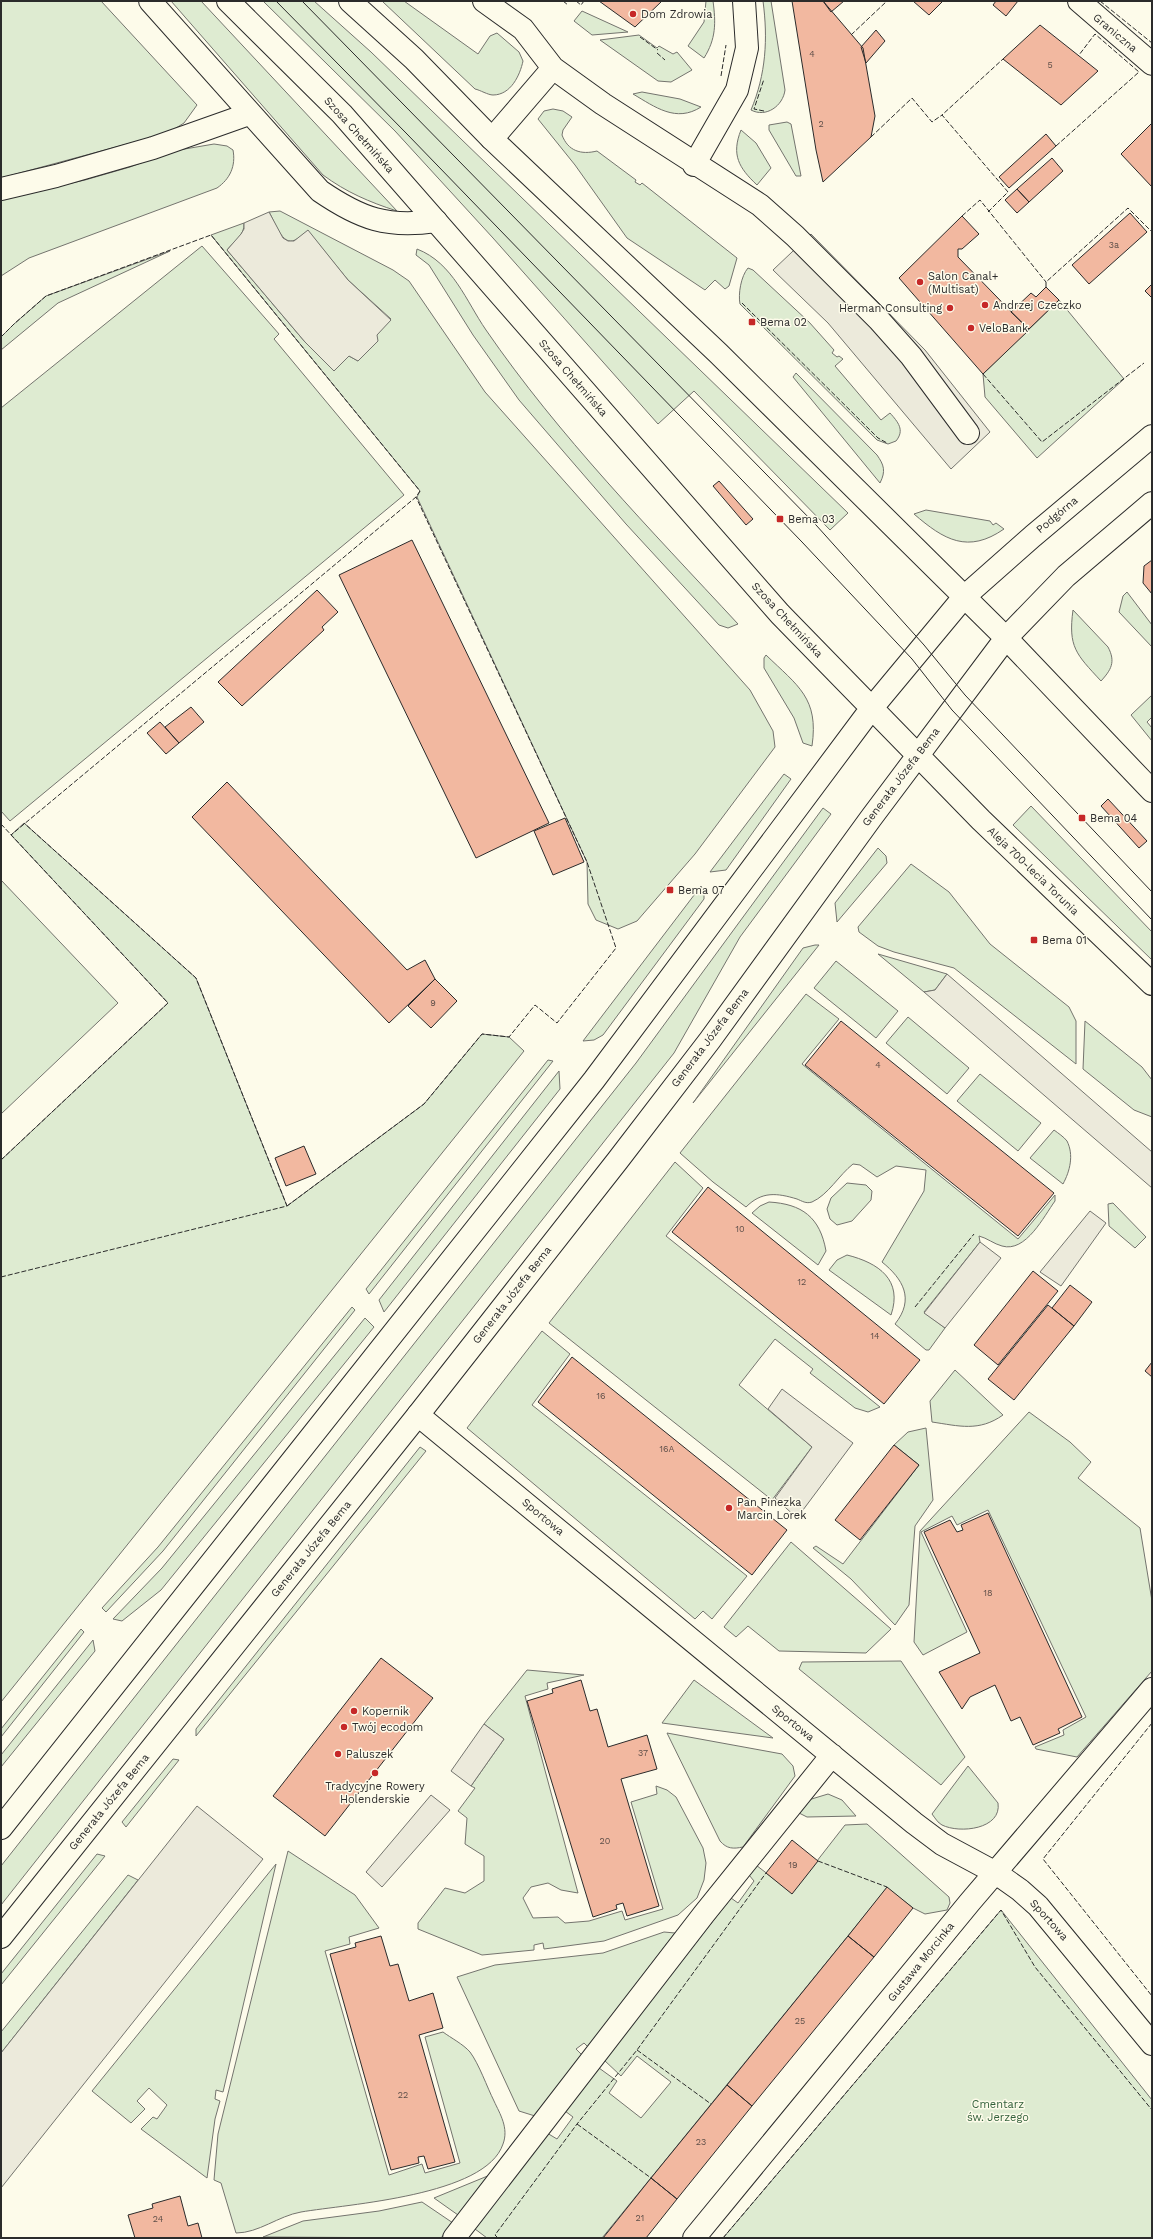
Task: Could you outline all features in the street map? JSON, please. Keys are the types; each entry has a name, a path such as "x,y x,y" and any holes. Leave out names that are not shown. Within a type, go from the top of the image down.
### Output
{"main road":[{"path":"150,1 249,114 320,191 337,203 374,219 391,224 412,224 436,220"},
{"name":"Szosa Chełmińska","path":"228,1 342,114 775,608 917,756"},
{"path":"350,1 414,59 492,139 718,353 1006,638 1152,791"},
{"path":"484,1 523,29 553,68 603,104 694,165 760,205 831,271 879,320 911,356 968,433"},
{"path":"694,165 737,90 747,48 744,1"},
{"name":"Graniczna","path":"1079,1 1152,64"},
{"path":"492,139 553,68"},
{"path":"1,189 56,176 153,148 249,114"},
{"name":"Podgórna","path":"964,597 1033,536 1152,436"},
{"path":"1006,638 1066,576 1152,502"},
{"path":"1,1828 594,1080 871,709 964,597"},
{"name":"Generała Józefa Bema","path":"1,1937 418,1415 706,1046 917,756 1006,638"},
{"name":"Aleja 700-lecia Torunia","path":"917,756 1149,984"},
{"name":"Sportowa","path":"418,1415 942,1844 996,1873 1020,1890 1038,1906 1152,2044"},
{"name":"Gustawa Morcinka","path":"694,2238 970,1902 1152,1689"},
{"path":"454,2238 704,1914 832,1755"}],"green space":[{"path":"1,1 101,1 197,105 184,123 168,133 1,178"},
{"path":"171,1 201,1 397,211 358,196 340,187 323,175"},
{"path":"263,1 314,1 371,52 848,513 830,530 694,391 658,424 493,238 395,131"},
{"path":"382,1 404,1 478,54 490,36 497,33 519,52 523,61 517,78 510,88 499,94 491,95 475,89"},
{"path":"706,1 713,1 715,24 711,44 704,58 688,46 704,22"},
{"path":"763,1 771,1 785,90 781,101 773,109 757,112 751,110 763,70 765,15"},
{"path":"582,11 628,32 592,35 574,21"},
{"path":"639,35 657,48 659,46 673,54 677,52 692,70 671,82 658,81 600,40"},
{"path":"642,92 680,99 701,107 692,112 683,114 666,111 649,104 633,94"},
{"path":"553,109 563,111 572,117 563,130 562,135 571,148 580,152 597,151 636,180 635,182 640,185 642,183 737,258 729,286 725,289 715,280 705,290 627,238 575,165 538,119 544,111"},
{"path":"787,122 791,124 801,176 796,176 769,130 769,125"},
{"path":"741,130 756,143 771,168 757,185 741,167 738,160 737,147"},
{"path":"214,144 227,146 233,150 234,156 233,167 229,176 217,188 29,258 1,276 1,199 85,180 130,167 173,151"},
{"path":"280,211 393,270 409,281 485,392 750,690 773,731 775,747 695,854 637,921 618,929 596,920 588,904 587,862 417,497 420,491 211,235 244,223 243,231 227,250 305,342 334,370 349,356 358,361 377,334 391,319 348,280 308,231 297,239 290,241 286,240 279,232 269,212"},
{"path":"202,246 279,334 274,339 404,495 10,821 1,811 1,408"},
{"path":"417,249 440,263 449,273 458,284 486,330 514,369 575,445 606,481 738,624 728,628 719,625 626,524 519,400 473,335 429,265 416,255"},
{"path":"170,251 58,303 1,350 1,337 46,296"},
{"path":"748,268 753,270 809,322 834,350 832,353 843,359 835,366 881,420 890,413 893,416 898,423 900,430 899,437 896,441 888,444 877,440 740,304 739,295 741,285"},
{"path":"1059,300 1124,379 1037,458 985,397 983,374"},
{"path":"796,373 877,455 884,472 880,483 793,377"},
{"path":"926,510 990,521 993,525 996,523 1004,529 991,537 979,541 957,541 936,531 914,514"},
{"path":"1127,592 1152,625 1152,647 1119,612 1123,596"},
{"path":"1073,610 1108,647 1112,657 1110,669 1101,681 1085,664 1073,642"},
{"path":"766,655 804,694 809,704 812,716 812,746 803,743 794,718 764,668 764,658"},
{"path":"1152,695 1152,717 1147,722 1152,728 1152,741 1131,715"},
{"path":"784,774 791,779 726,870 710,872"},
{"path":"1031,806 1152,932 1152,960 1013,825"},
{"path":"823,808 831,814 740,937 674,1053 1,1905 1,1866 636,1063"},
{"path":"24,823 196,978 287,1206 424,1104 482,1034 509,1037 524,1051 1,1702 1,1160 168,1003 11,835"},
{"path":"878,848 886,856 887,863 837,922 835,903"},
{"path":"911,864 949,892 990,944 1069,1007 1076,1021 1076,1064 954,968 894,952 878,946 859,932 858,927"},
{"path":"1,880 118,1003 1,1114"},
{"path":"701,886 704,892 704,899 603,1035 594,1040 583,1041"},
{"path":"819,945 693,1103 803,948"},
{"path":"878,954 947,974 935,990 924,992"},
{"path":"836,961 898,1011 876,1038 814,988"},
{"path":"806,994 839,1019 802,1064 1018,1239 1055,1195 1055,1201 1040,1224 1026,1239 1019,1244 1011,1247 1002,1246 979,1236 980,1242 924,1312 945,1328 929,1350 926,1350 895,1324 901,1315 904,1306 904,1290 896,1275 882,1262 924,1191 926,1170 896,1166 877,1177 860,1165 853,1164 823,1195 810,1203 783,1195 770,1195 758,1198 746,1207 713,1182 680,1153"},
{"path":"908,1017 969,1068 947,1094 886,1043"},
{"path":"1085,1021 1142,1067 1152,1080 1152,1117 1134,1110 1083,1069"},
{"path":"548,1060 553,1061 369,1294 366,1289"},
{"path":"559,1071 560,1089 384,1312 379,1300"},
{"path":"980,1074 1041,1123 1018,1151 957,1101"},
{"path":"1054,1130 1067,1141 1071,1157 1068,1174 1063,1184 1030,1158"},
{"path":"675,1162 703,1188 666,1236 880,1407 868,1412 855,1408 810,1373 813,1369 775,1339 739,1385 812,1447 772,1500 549,1323"},
{"path":"847,1183 866,1185 872,1191 871,1200 852,1221 837,1225 830,1219 827,1209 831,1198"},
{"path":"769,1202 781,1203 800,1209 808,1214 814,1221 823,1239 826,1251 818,1265 752,1213 760,1206"},
{"path":"1113,1203 1146,1237 1135,1248 1109,1226 1108,1204"},
{"path":"847,1255 859,1258 869,1263 886,1275 894,1292 894,1303 891,1315 829,1270 837,1260"},
{"path":"352,1307 355,1310 163,1551 106,1612 102,1608 158,1547"},
{"path":"365,1318 374,1327 161,1590 122,1621 113,1619 162,1568"},
{"path":"542,1331 570,1354 532,1405 747,1576 712,1619 703,1611 695,1619 467,1428"},
{"path":"955,1370 1003,1415 986,1424 977,1426 960,1426 932,1422 930,1401"},
{"path":"1029,1412 1070,1442 1091,1462 1078,1478 1140,1528 1152,1601 1152,1671 1077,1757 1036,1749 1035,1747 1064,1735 1063,1730 1086,1717 988,1510 957,1525 952,1516 921,1532 967,1632 923,1655 914,1642 920,1531"},
{"path":"926,1428 933,1500 915,1526 909,1605 895,1625 851,1579 813,1548 816,1546 843,1564 919,1465 894,1445 908,1432"},
{"path":"420,1447 426,1451 196,1736 196,1729"},
{"path":"791,1542 891,1629 866,1653 779,1651 748,1626 736,1637 724,1627"},
{"path":"81,1629 84,1632 1,1737 1,1729"},
{"path":"93,1640 95,1651 1,1767 1,1755"},
{"path":"901,1661 965,1757 941,1785 799,1669 802,1662"},
{"path":"527,1670 584,1675 547,1683 548,1689 525,1696 578,1893 561,1890 548,1883 531,1887 523,1898 533,1918 558,1917 565,1923 589,1921 622,1911 625,1920 663,1909 631,1802 657,1794 656,1786 667,1790 676,1797 703,1848 706,1863 704,1880 697,1898 678,1915 604,1941 544,1949 543,1943 534,1945 534,1950 482,1955 418,1929 418,1923 445,1888 465,1893 484,1881 484,1856 465,1844 467,1818 458,1811 475,1788 471,1786 504,1739 484,1724"},
{"path":"694,1680 773,1738 662,1723"},
{"path":"667,1733 782,1754 793,1766 795,1776 743,1847 730,1848 725,1846 720,1841"},
{"path":"173,1759 179,1760 126,1827 122,1822"},
{"path":"968,1766 998,1803 997,1812 993,1819 987,1824 969,1829 950,1828 938,1822 932,1814"},
{"path":"828,1794 842,1800 856,1816 807,1817 797,1812 805,1801"},
{"path":"867,1824 949,1897 950,1903 947,1910 925,1914 913,1908 887,1888 602,2238 487,2238 475,2229 547,2133 557,2139 573,2117 565,2111 599,2068 617,2081 609,2093 641,2118 671,2082 637,2056 621,2076 604,2060 731,1898 738,1903 754,1881 749,1875 756,1865 792,1893 845,1825"},
{"path":"288,1851 355,1895 379,1928 349,1937 350,1944 325,1951 389,2175 422,2164 425,2173 460,2163 425,2037 443,2032 470,2052 480,2069 501,2116 505,2138 503,2144 491,2162 471,2175 444,2186 381,2201 301,2212 284,2217 253,2230 236,2233 221,2183 214,2180 218,2134"},
{"path":"97,1854 105,1856 1,1985 1,1974"},
{"path":"276,1864 223,2092 216,2090 215,2099 220,2101 215,2119 207,2178 141,2129 153,2117 157,2119 167,2105 149,2088 137,2101 145,2109 131,2123 92,2091"},
{"path":"128,1875 138,1880 1,2053 1,2032"},
{"name":"Cmentarz św. Jerzego","path":"1001,1910 1152,2100 1152,2238 723,2238"},
{"path":"664,1932 675,1933 588,2047 584,2043 576,2049 582,2055 535,2116 519,2111 457,1977 495,1965 603,1953"},
{"path":"490,2175 458,2215 434,2198"},
{"path":"422,2202 453,2223 441,2238 263,2237 303,2221 379,2211"}],"shaded area":[{"path":"269,212 283,238 288,241 294,241 308,230 348,280 391,320 377,335 378,341 358,361 349,356 334,371 305,342 227,250 241,234 244,229 244,223"},
{"path":"811,234 925,350 990,432 951,469 828,323 773,270"},
{"path":"947,974 1152,1152 1152,1188 924,992 935,990"},
{"path":"1090,1211 1106,1223 1061,1286 1040,1272"},
{"path":"980,1242 1001,1258 945,1328 924,1313"},
{"path":"782,1389 853,1443 797,1518 775,1498 812,1447 768,1409"},
{"path":"484,1724 504,1739 471,1786 451,1771"},
{"path":"431,1795 450,1810 382,1887 366,1872"},
{"path":"197,1806 263,1859 1,2188 1,2053"}],"building":[{"name":"Dom Zdrowia","path":"599,1 662,1 635,27"},
{"path":"792,1 823,1 863,48 875,116 871,137 823,182 816,150"},
{"path":"823,1 844,1 831,12"},
{"path":"913,1 940,1 942,2 929,15"},
{"path":"996,1 1018,1 1006,16 993,5"},
{"path":"1040,25 1098,71 1061,105 1003,59"},
{"path":"876,30 885,41 866,63 861,47"},
{"path":"1152,123 1152,187 1121,154"},
{"path":"1046,134 1056,146 1009,188 999,177"},
{"path":"1052,158 1063,171 1029,202 1017,189"},
{"path":"1017,189 1029,202 1017,213 1005,200"},
{"path":"1130,213 1147,232 1089,284 1072,265"},
{"path":"962,216 979,234 962,249 958,249 958,257 1029,330 983,374 899,278"},
{"path":"1152,284 1152,298 1145,291"},
{"path":"1046,287 1059,300 1029,329 1011,312 1031,293 1036,297"},
{"path":"719,481 753,519 746,525 713,486"},
{"path":"412,540 549,823 476,858 339,575"},
{"path":"1152,560 1152,594 1143,583 1144,566"},
{"path":"317,590 338,612 322,627 324,630 242,706 218,682"},
{"path":"191,707 204,722 179,743 165,727"},
{"path":"160,722 179,743 166,754 147,733"},
{"path":"227,782 407,970 425,960 435,979 389,1023 192,817"},
{"path":"1108,799 1147,841 1139,848 1101,806"},
{"path":"565,818 584,862 553,875 534,831"},
{"path":"435,979 457,1001 431,1028 408,1006"},
{"path":"841,1021 1054,1193 1018,1236 805,1065"},
{"path":"304,1146 316,1174 286,1186 275,1158"},
{"path":"708,1187 920,1360 884,1404 672,1232"},
{"path":"1033,1271 1058,1291 998,1365 974,1345"},
{"path":"1070,1285 1092,1302 1074,1326 1052,1308"},
{"path":"1048,1305 1074,1326 1014,1400 988,1379"},
{"path":"572,1357 787,1530 752,1575 538,1402"},
{"path":"1152,1362 1152,1377 1145,1371"},
{"path":"894,1445 919,1465 860,1540 835,1520"},
{"path":"988,1513 1082,1717 1058,1729 1060,1733 1033,1745 1020,1717 1011,1721 995,1685 970,1697 962,1709 939,1672 980,1653 924,1532 950,1520 957,1532 963,1530 961,1525"},
{"path":"381,1658 433,1698 325,1836 273,1796"},
{"path":"581,1680 590,1711 597,1709 608,1747 647,1735 657,1769 621,1779 659,1906 627,1916 623,1903 616,1905 617,1909 593,1917 527,1701 553,1693 552,1689"},
{"path":"792,1840 818,1861 792,1894 766,1873"},
{"path":"887,1887 913,1908 874,1957 848,1936"},
{"path":"381,1936 390,1966 398,1964 409,2001 433,1993 443,2028 419,2035 455,2162 428,2169 424,2156 418,2157 419,2163 391,2170 330,1954 356,1947 355,1943"},
{"path":"848,1936 874,1957 752,2106 727,2085"},
{"path":"727,2085 752,2106 677,2199 651,2178"},
{"path":"651,2178 677,2199 646,2238 603,2238"},
{"path":"180,2196 188,2226 198,2223 202,2238 135,2238 128,2215 153,2208 152,2204"}],"tram line":[{"path":"276,1 407,134 802,542 912,659 952,710 1152,920"},
{"path":"302,1 816,525 924,645 965,695 1152,892"}],"fence":[{"path":"563,1 568,5"},
{"path":"576,1 581,5 584,1"},
{"path":"851,35 887,1"},
{"path":"1100,1 1152,43"},
{"path":"1056,146 1139,72 1095,34 1079,55"},
{"path":"640,37 658,50"},
{"path":"721,76 726,45"},
{"path":"657,53 665,60"},
{"path":"988,212 1008,192 942,115 1003,59"},
{"path":"764,79 754,109 764,111"},
{"path":"871,137 912,98 932,122 942,115"},
{"path":"962,216 980,200 1046,282"},
{"path":"1046,287 1046,282 1128,208 1152,232"},
{"path":"1,337 46,296 211,235 420,491 416,497 11,835"},
{"path":"742,303 878,438 887,443"},
{"path":"983,374 1042,442 1144,363"},
{"path":"287,1206 424,1104 482,1034 509,1037 535,1005 557,1023 616,948 587,862 416,497"},
{"path":"1,1277 287,1206 196,978 24,823"},
{"path":"1,824 168,1003 1,1160"},
{"path":"915,1307 974,1234"},
{"path":"1152,1723 1043,1859 1152,1996"},
{"path":"818,1861 887,1887"},
{"path":"498,2238 495,2235 577,2124 637,2050 766,1873"},
{"path":"723,2238 1001,1910 1035,1967 1152,2110"},
{"path":"637,2050 711,2104"},
{"path":"577,2124 651,2178"}],"place":[{"name":"Dom Zdrowia","path":"633,14"},
{"name":"Salon Canal+ (Multisat)","path":"920,282"},
{"name":"Andrzej Czeczko","path":"985,305"},
{"name":"Herman Consulting","path":"950,308"},
{"name":"Bema 02","path":"752,322"},
{"name":"VeloBank","path":"971,328"},
{"name":"Bema 03","path":"780,519"},
{"name":"Bema 04","path":"1082,818"},
{"name":"Bema 07","path":"670,890"},
{"name":"Bema 01","path":"1034,940"},
{"name":"Pan Pinezka Marcin Lorek","path":"729,1508"},
{"name":"Kopernik","path":"354,1711"},
{"name":"Twój ecodom","path":"344,1727"},
{"name":"Paluszek","path":"338,1754"},
{"name":"Tradycyjne Rowery Holenderskie","path":"375,1773"}]}
